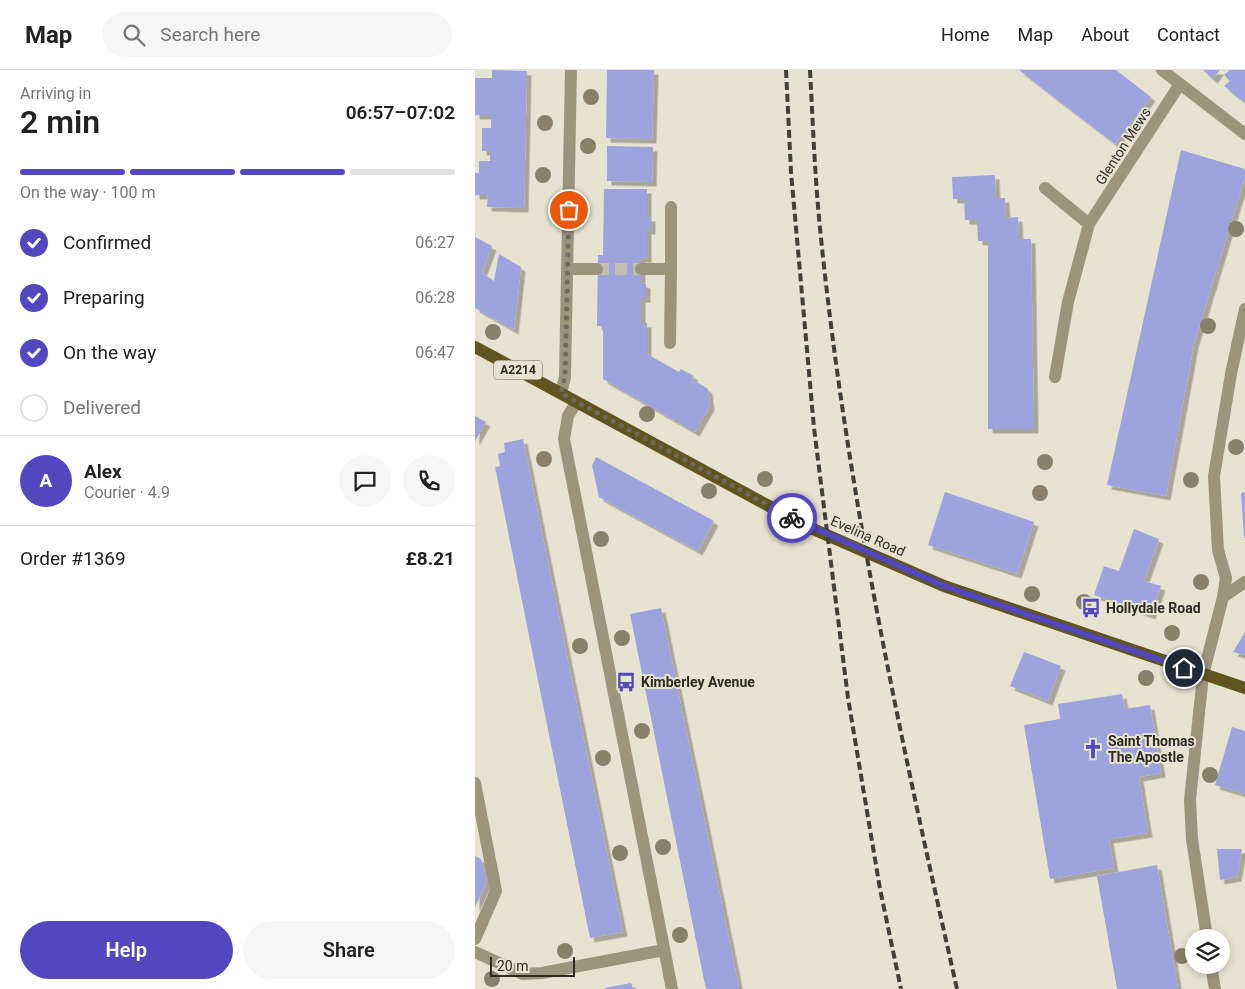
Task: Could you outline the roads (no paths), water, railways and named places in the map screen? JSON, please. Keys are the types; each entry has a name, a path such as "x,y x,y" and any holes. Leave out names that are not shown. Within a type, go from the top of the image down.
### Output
{"main road":[{"name":"Evelina Road","path":"475,347 807,526 944,586 1245,688"}],"street":[{"path":"561,393 565,376 571,70"},
{"path":"1162,70 1245,134"},
{"name":"Glenton Mews","path":"1055,377 1068,302 1089,224 1180,84"},
{"path":"1045,188 1089,224"},
{"path":"670,343 671,208"},
{"path":"567,269 597,269"},
{"path":"641,269 671,269"},
{"path":"1206,929 1191,839 1190,800 1203,675 1226,578 1218,550 1214,476 1231,374 1245,309"},
{"path":"577,403 568,416 564,439 672,989"},
{"path":"1223,597 1245,582"},
{"path":"475,783 496,891 475,939"},
{"path":"475,952 523,974 542,973 664,950"},
{"path":"1212,974 1215,989"}],"tunnel":[{"path":"597,269 641,269"}],"railway":[{"path":"786,70 791,172 814,428 848,698 880,889 901,989"},
{"path":"810,70 821,238 845,428 896,709 957,989"}],"place":[{"name":"Hollydale Road","path":"1091,608"},
{"name":"Kimberley Avenue","path":"626,682"},
{"name":"Saint Thomas The Apostle","path":"1093,749"}]}
